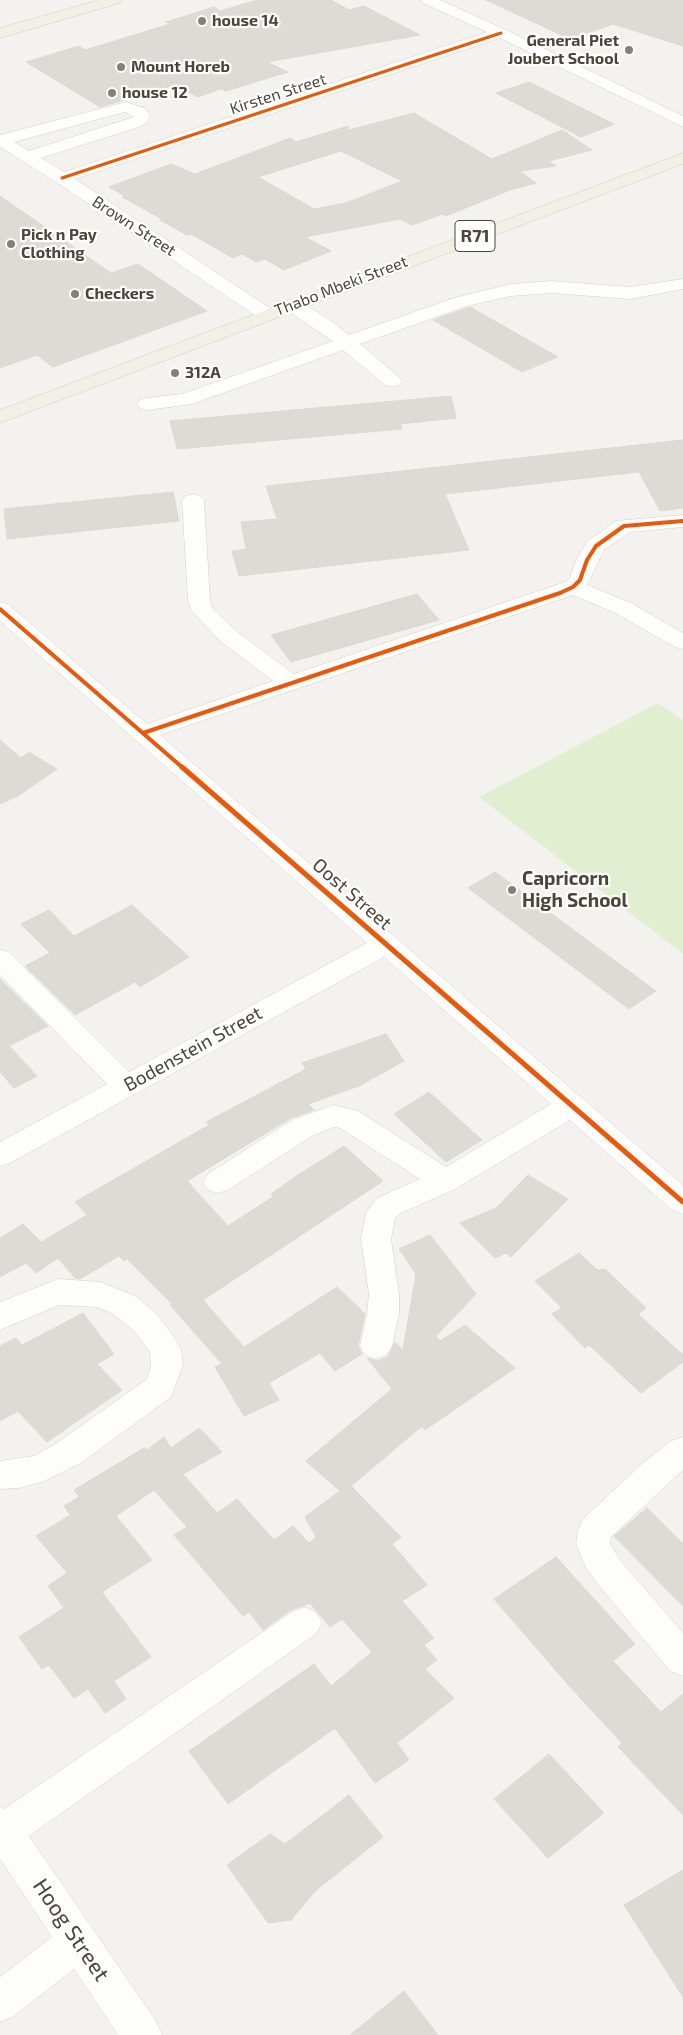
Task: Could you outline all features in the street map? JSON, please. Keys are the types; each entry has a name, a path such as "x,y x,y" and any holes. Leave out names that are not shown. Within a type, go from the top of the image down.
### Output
{"main road":[{"path":"0,33 115,0"},
{"name":"Thabo Mbeki Street","path":"0,417 266,314 683,158"}],"street":[{"path":"428,0 501,33 683,122"},
{"name":"Kirsten Street","path":"62,178 501,33"},
{"path":"0,140 126,107 138,111 142,115 142,119 133,124 27,157"},
{"name":"Brown Street","path":"0,140 62,178 266,314"},
{"path":"147,404 185,400 461,302 510,290 552,287 630,293 683,284"},
{"path":"292,305 326,328 392,380"},
{"path":"192,500 199,600 203,610 227,636 290,682"},
{"path":"143,733 290,682 560,594 573,587 580,580 586,560 596,546 624,526 683,521"},
{"path":"573,587 623,608 683,642"},
{"name":"Oost Street","path":"0,610 683,1202"},
{"name":"Bodenstein Street","path":"0,1155 386,944"},
{"path":"0,959 126,1086"},
{"path":"376,1346 383,1314 384,1294 377,1246 377,1226 381,1213 388,1206 444,1181 534,1130 572,1105"},
{"path":"218,1182 302,1128 333,1116 348,1119 444,1181"},
{"path":"0,1317 14,1309 58,1292 100,1295 124,1305 145,1322 165,1349 167,1365 160,1387 70,1453 42,1468 19,1474 0,1475"},
{"path":"683,1451 655,1473 595,1530 593,1544 603,1564 683,1658"},
{"path":"2,1828 304,1622"},
{"name":"Hoog Street","path":"2,1828 142,2035"},
{"path":"0,2002 78,1942"}],"green space":[{"path":"658,703 683,720 683,954 479,797"}],"building":[{"path":"257,0 331,0 349,10 364,6 420,35 267,62 288,72 226,91 221,89 198,97 175,85 100,107 26,62 79,46 85,50 170,24 166,22 214,7 220,11"},
{"path":"486,0 683,0 683,46 613,24 570,39"},
{"path":"529,82 614,124 581,137 496,93"},
{"path":"414,113 492,159 562,130 592,150 549,161 556,166 520,171 536,183 510,190 446,216 443,214 412,225 400,219 305,237 331,251 284,270 265,259 256,262 242,254 233,258 191,234 187,235 160,220 162,219 122,197 125,196 109,187 171,164 195,174 290,138 296,142 348,126 349,130","holes":["341,151 402,181 346,203 314,209 258,177"]},
{"path":"0,196 111,273 138,264 207,311 53,367 37,355 0,368"},
{"path":"470,307 558,357 522,372 433,320"},
{"path":"451,396 456,418 400,424 402,429 177,449 170,421"},
{"path":"683,440 683,508 660,511 639,472 445,494 469,550 239,576 232,551 246,549 241,522 277,519 266,486"},
{"path":"173,492 179,521 7,539 4,509"},
{"path":"417,594 439,620 291,662 271,635"},
{"path":"0,740 21,758 29,752 57,769 18,796 0,804"},
{"path":"495,872 656,991 629,1009 468,888"},
{"path":"132,905 189,957 140,987 135,982 75,1015 25,966 50,953 21,924 49,910 74,936"},
{"path":"0,979 48,1026 9,1046 37,1076 14,1088 0,1072"},
{"path":"386,1034 404,1061 359,1086 308,1104 314,1110 291,1118 187,1181 228,1226 274,1196 271,1194 298,1175 344,1146 383,1181 203,1300 244,1347 337,1287 365,1314 358,1346 362,1354 335,1371 320,1353 269,1383 279,1400 244,1416 215,1367 222,1364 170,1305 172,1304 127,1259 124,1261 119,1256 80,1279 75,1278 58,1258 36,1273 26,1263 0,1277 0,1238 23,1224 41,1242 87,1215 75,1202 209,1125 206,1122 306,1069 302,1063"},
{"path":"429,1092 482,1140 446,1162 394,1114"},
{"path":"528,1175 568,1199 511,1257 506,1253 495,1258 460,1223 496,1208"},
{"path":"430,1235 476,1294 436,1336 440,1341 465,1325 515,1368 425,1430 422,1426 351,1486 401,1537 392,1544 427,1585 402,1601 434,1638 424,1645 437,1660 425,1669 454,1698 397,1743 409,1760 375,1783 335,1728 228,1804 189,1751 314,1664 331,1686 372,1652 342,1619 330,1627 310,1603 291,1610 263,1630 249,1612 243,1616 174,1535 187,1527 154,1490 116,1516 152,1560 102,1592 151,1657 114,1681 126,1699 105,1713 88,1689 74,1698 49,1665 42,1669 19,1637 64,1608 48,1586 67,1573 36,1536 70,1515 64,1506 79,1497 74,1490 144,1448 147,1450 164,1437 171,1448 199,1428 222,1452 183,1474 217,1513 237,1499 274,1540 293,1526 309,1543 316,1537 305,1517 340,1491 306,1461 392,1389 367,1358 377,1361 388,1357 395,1342 403,1350 416,1274 399,1249"},
{"path":"579,1253 597,1270 605,1269 646,1308 638,1314 683,1355 683,1362 641,1393 589,1345 585,1348 552,1314 562,1308 535,1281"},
{"path":"83,1313 114,1354 97,1364 122,1390 47,1442 18,1411 0,1421 0,1346 16,1338 22,1345"},
{"path":"647,1508 683,1544 683,1606 614,1536"},
{"path":"556,1557 635,1644 613,1661 661,1712 683,1694 683,1815 618,1747 622,1743 571,1688 494,1599"},
{"path":"549,1754 604,1813 548,1858 494,1799"},
{"path":"349,1795 383,1837 315,1891 291,1920 268,1923 227,1865 270,1834 285,1844"},
{"path":"683,1870 683,1997 624,1905"},
{"path":"404,1991 438,2035 350,2035"}],"cycle path":[{"path":"62,178 501,33"},
{"path":"143,733 560,593 573,587 580,580 587,560 596,546 624,526 683,521"},
{"path":"0,609 683,1202"}],"place":[{"name":"house 14","path":"202,21"},
{"name":"General Piet Joubert School","path":"629,50"},
{"name":"Mount Horeb","path":"121,67"},
{"name":"house 12","path":"112,93"},
{"name":"Pick n Pay Clothing","path":"11,244"},
{"name":"Checkers","path":"75,294"},
{"name":"312A","path":"175,373"},
{"name":"Capricorn High School","path":"512,890"}]}
